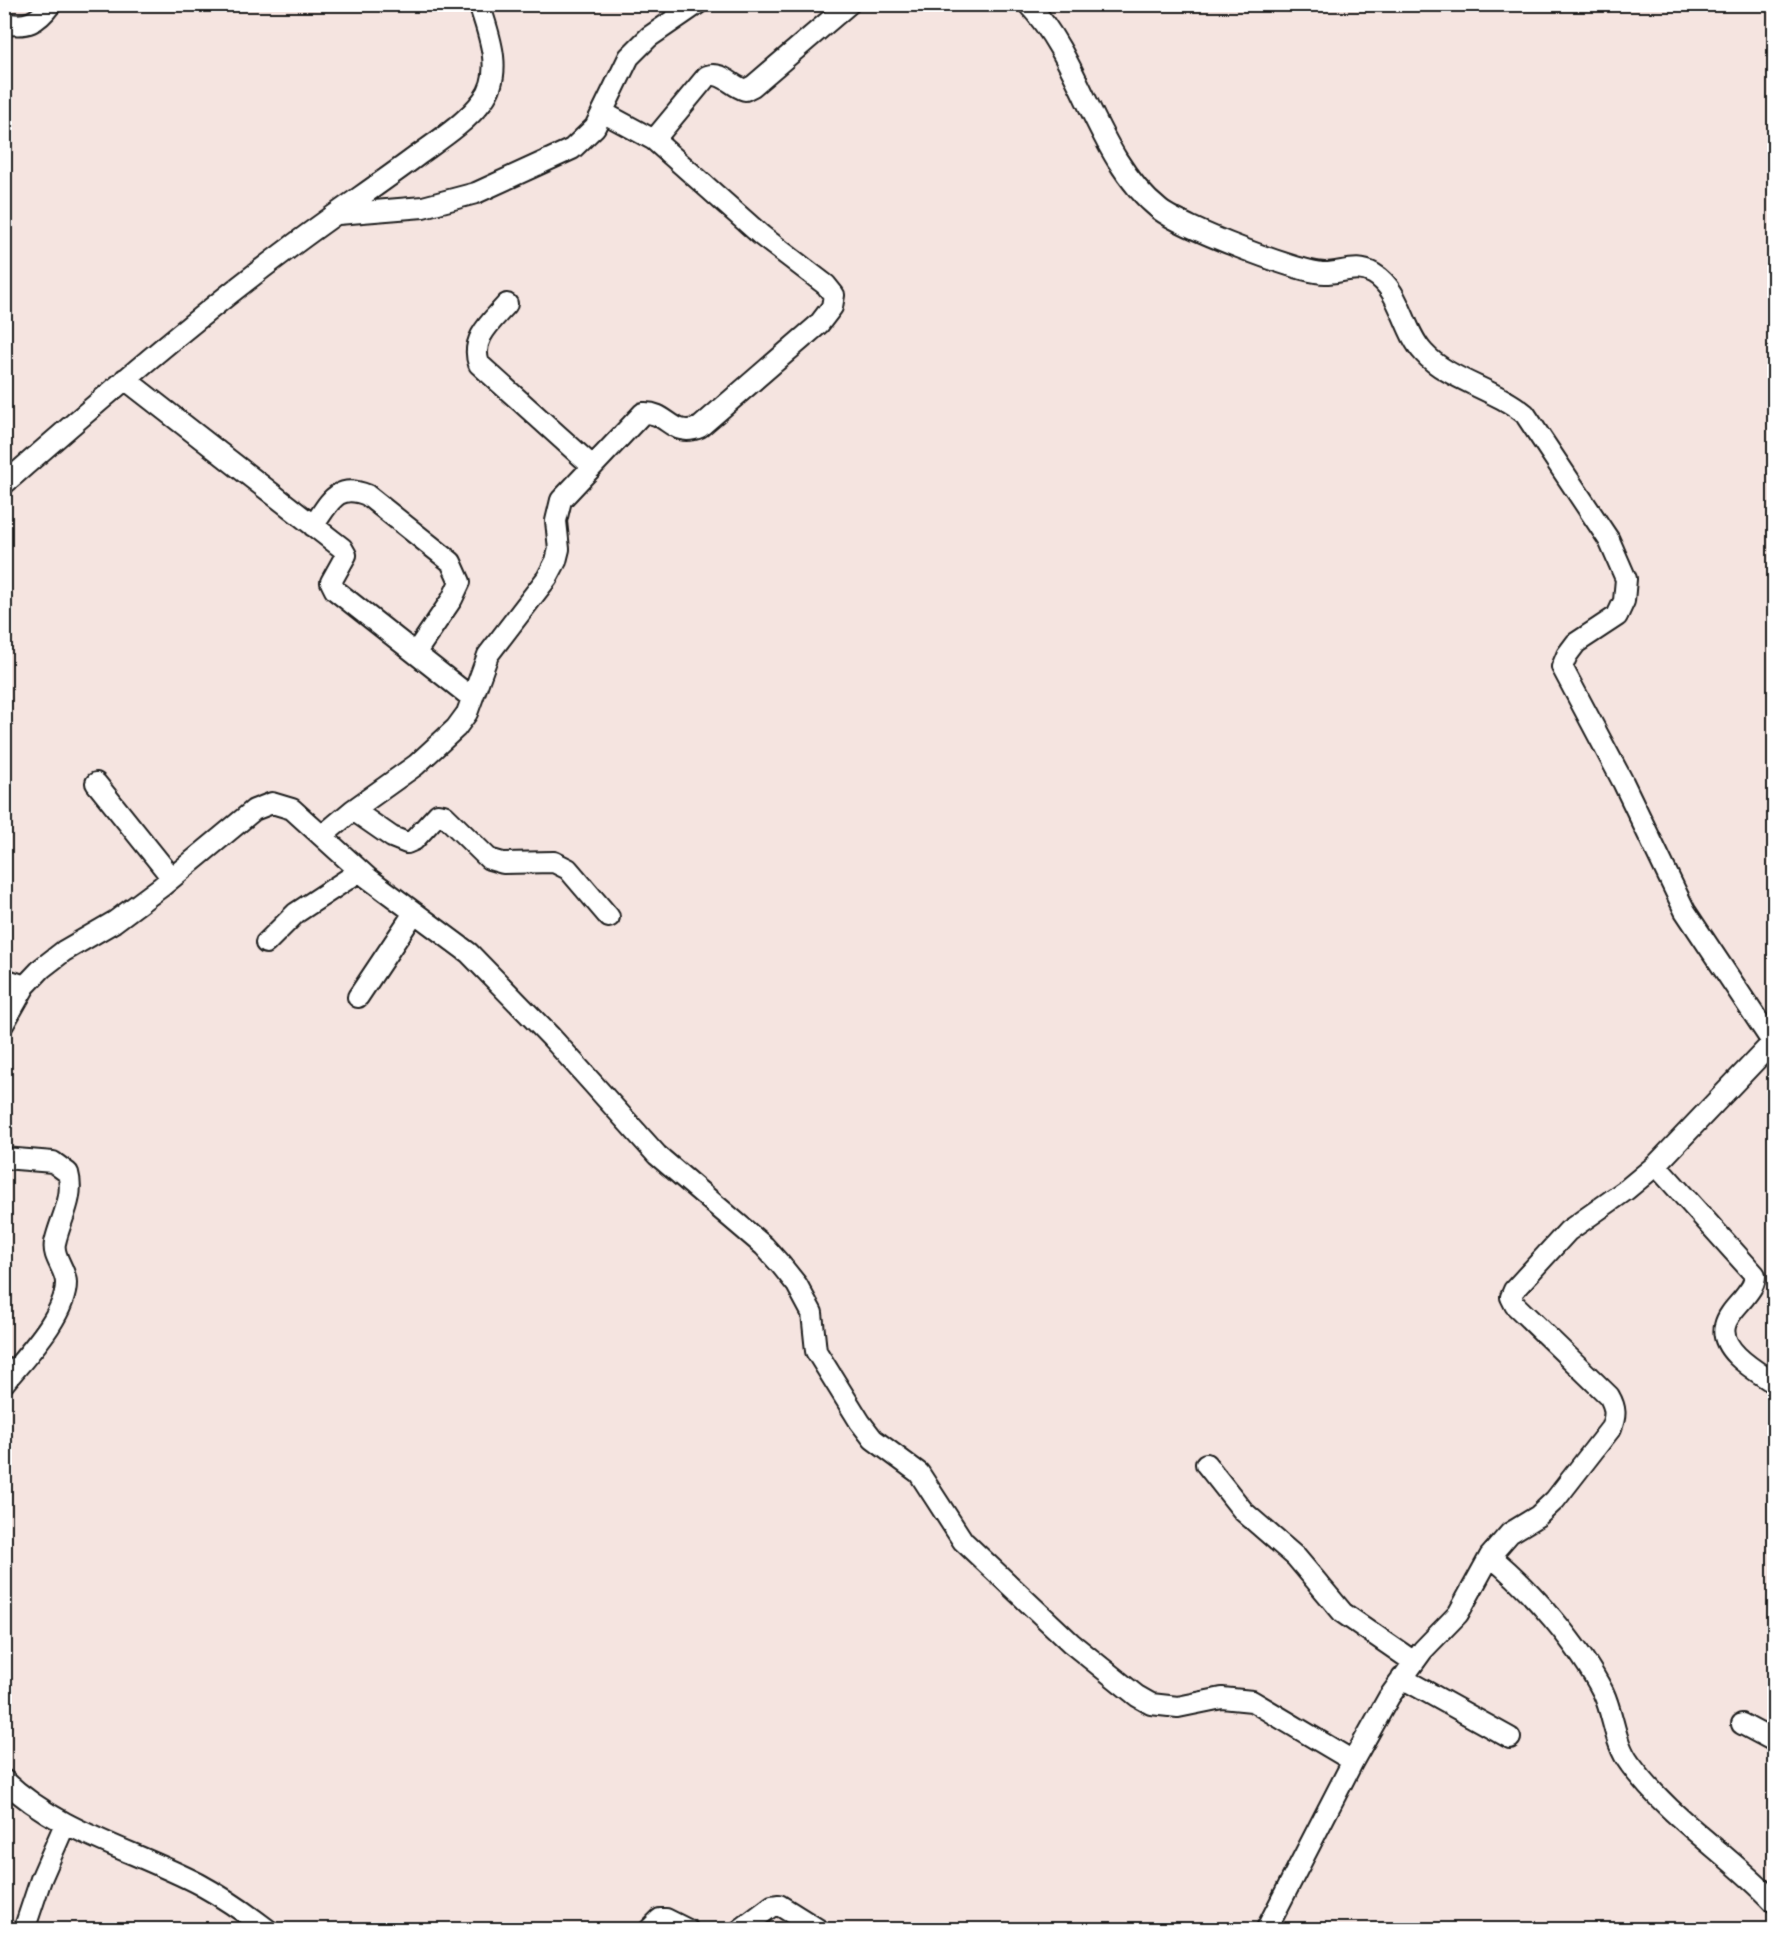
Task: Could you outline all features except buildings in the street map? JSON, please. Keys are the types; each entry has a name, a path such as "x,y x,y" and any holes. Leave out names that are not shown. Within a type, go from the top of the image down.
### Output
{"street":[{"path":"4,23 26,26 39,20 51,4"},
{"path":"4,484 174,336 435,143 483,101 493,74 492,55 479,4"},
{"path":"338,214 423,207 476,193 572,149 589,135 604,113 629,57 649,37 697,4"},
{"path":"654,140 706,76 714,74 722,76 745,90 753,86 849,4"},
{"path":"1028,4 1054,42 1126,174 1160,209 1208,235 1306,270 1325,273 1348,268 1373,273 1387,285 1411,337 1424,354 1438,366 1506,399 1525,414 1609,540 1626,579 1624,601 1617,616 1576,643 1567,654 1562,667 1623,782 1685,911 1774,1042 1656,1165 1626,1190 1568,1231 1512,1294 1515,1305 1609,1396 1616,1411 1611,1428 1555,1500 1538,1516 1510,1533 1490,1556 1458,1614 1402,1678 1353,1761 1266,1929"},
{"path":"322,836 353,810 441,746 456,729 472,698 488,655 547,578 558,549 557,509 571,487 643,413 657,414 676,429 684,431 700,427 819,324 832,306 834,295 826,285 762,236 654,140 604,113"},
{"path":"507,304 483,331 477,342 476,355 479,364 592,466"},
{"path":"125,379 342,548 346,555 331,582 335,590 472,698"},
{"path":"313,526 334,496 343,491 356,490 367,495 451,562 460,582 452,599 416,652"},
{"path":"96,783 172,878"},
{"path":"4,1023 25,986 42,968 64,951 114,922 263,805 273,803 292,809 360,871 469,953 551,1037 657,1155 764,1246 781,1264 797,1285 812,1313 816,1352 873,1439 919,1473 963,1541 1071,1643 1137,1696 1151,1704 1178,1707 1222,1698 1252,1701 1353,1761"},
{"path":"353,810 392,837 407,843 414,840 438,814 444,815 489,859 503,864 554,862 568,869 609,917"},
{"path":"266,943 296,913 360,871"},
{"path":"358,997 414,913"},
{"path":"4,979 25,986"},
{"path":"4,1158 53,1162 68,1173 71,1181 66,1214 55,1245 64,1273 64,1295 44,1333 4,1383"},
{"path":"1656,1165 1755,1275 1752,1288 1730,1315 1725,1326 1725,1335 1742,1360 1774,1383"},
{"path":"1206,1464 1244,1512 1296,1557 1343,1613 1414,1662"},
{"path":"1490,1556 1528,1589 1567,1638 1603,1692 1621,1748 1629,1763 1658,1798 1774,1902"},
{"path":"1402,1678 1510,1738"},
{"path":"1742,1724 1774,1741"},
{"path":"4,1780 65,1824 198,1883 268,1929"},
{"path":"24,1929 41,1879 65,1824"},
{"path":"740,1929 772,1906 779,1905 819,1929"},
{"path":"649,1929 660,1919 666,1919 688,1929"}]}
